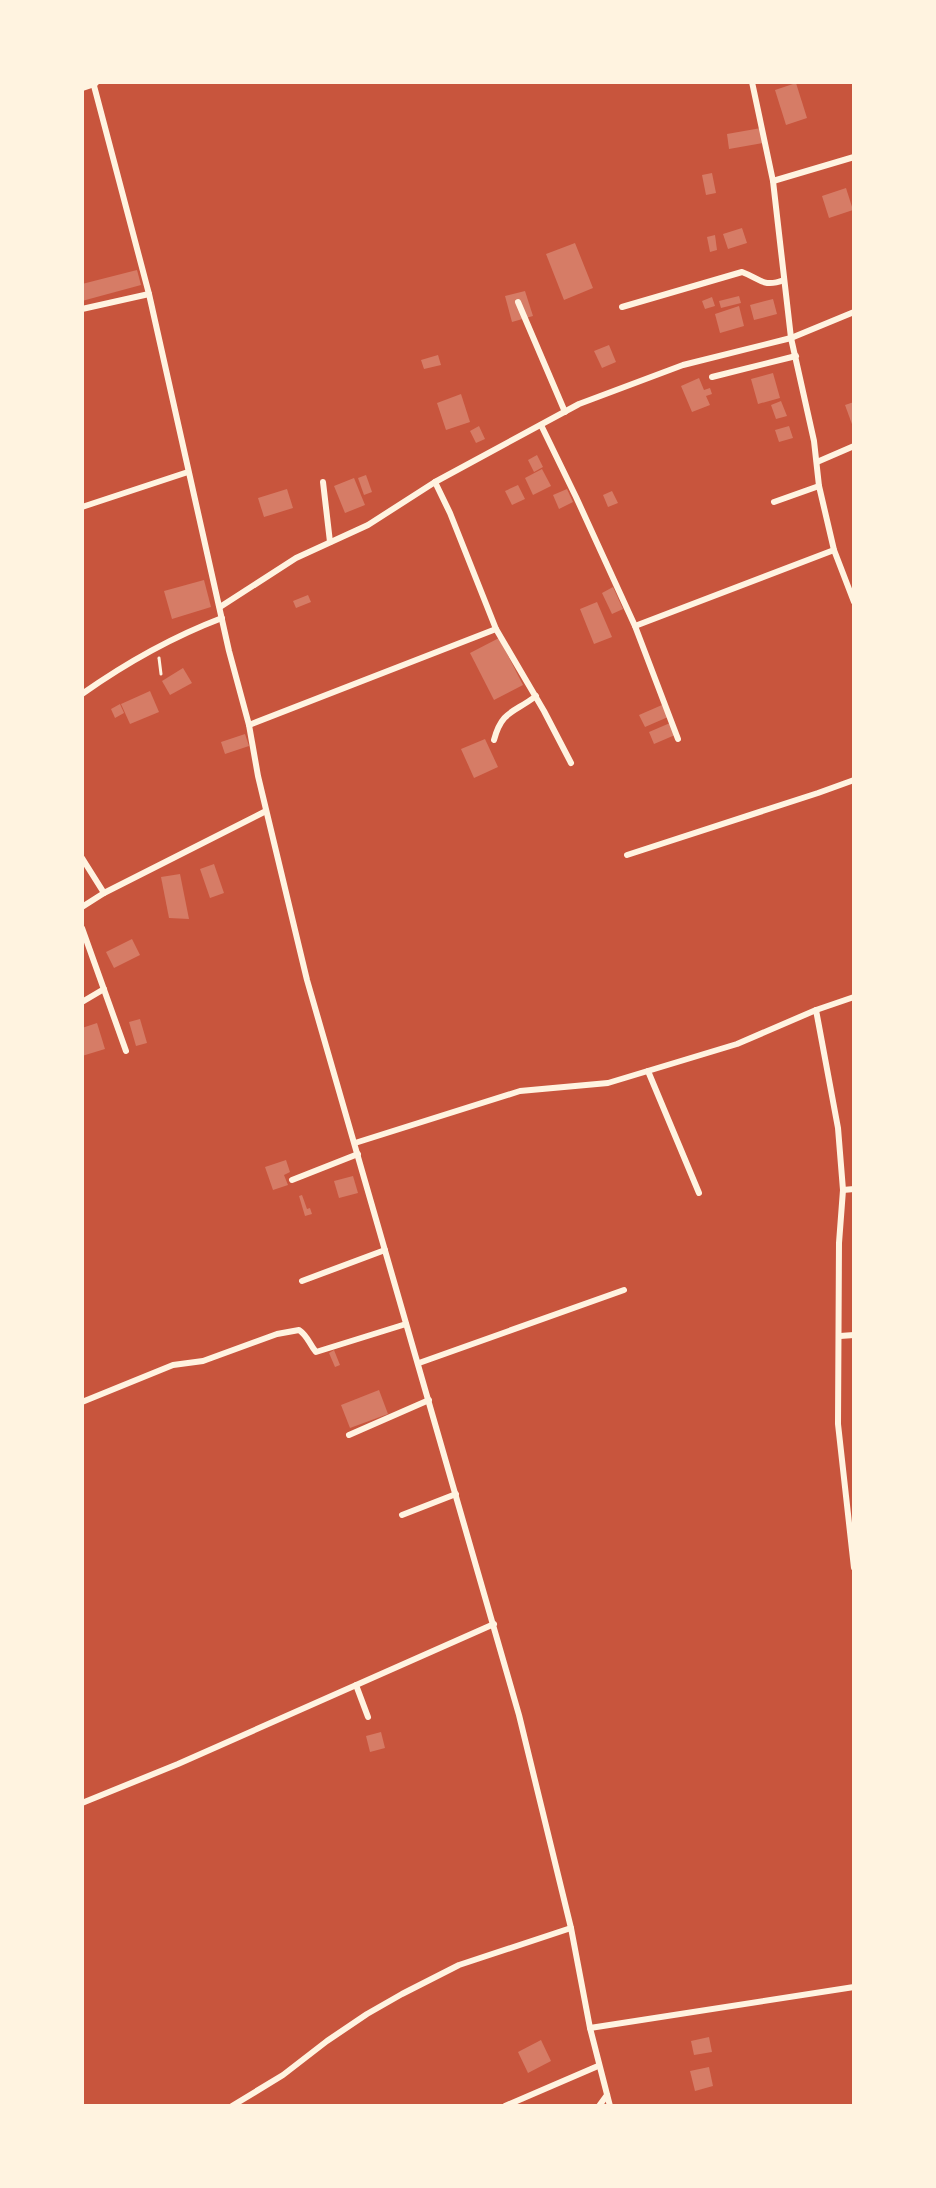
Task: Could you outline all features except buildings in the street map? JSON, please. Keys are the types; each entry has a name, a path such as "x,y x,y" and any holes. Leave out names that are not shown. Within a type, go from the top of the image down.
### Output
{"street":[{"path":"752,82 773,181 791,338 817,462 819,486 834,550 853,598"},
{"path":"82,86 93,83 149,294 188,472 249,725 266,811 307,980 519,1715 571,1928 598,2066 610,2106"},
{"path":"773,181 854,157"},
{"path":"622,307 742,272 753,276 760,282 772,284 784,280"},
{"path":"82,309 149,294"},
{"path":"519,302 565,412"},
{"path":"220,607 296,558 368,525 435,482 579,405 683,365 791,338 854,312"},
{"path":"712,376 796,356"},
{"path":"541,424 634,626 678,738"},
{"path":"817,462 854,446"},
{"path":"82,507 188,472"},
{"path":"323,482 330,542"},
{"path":"435,482 450,513 496,629 536,696 571,763"},
{"path":"774,502 819,486"},
{"path":"634,626 834,550"},
{"path":"82,694 120,667 195,628 222,618"},
{"path":"249,725 496,629"},
{"path":"494,740 498,723 507,714 536,696"},
{"path":"627,855 854,780"},
{"path":"82,907 104,893 266,811"},
{"path":"82,858 104,893"},
{"path":"82,928 126,1051"},
{"path":"82,1002 104,989"},
{"path":"355,1143 520,1091 608,1083 736,1044 816,1010 854,997"},
{"path":"816,1010 838,1128 843,1190 838,1243 840,1336 838,1424 854,1568"},
{"path":"648,1071 699,1193"},
{"path":"292,1180 358,1154"},
{"path":"843,1190 854,1189"},
{"path":"302,1281 385,1250"},
{"path":"419,1363 624,1290"},
{"path":"82,1402 173,1365 203,1361 290,1331 300,1330 307,1335 316,1352 406,1324"},
{"path":"840,1336 854,1335"},
{"path":"349,1435 429,1400"},
{"path":"402,1515 456,1494"},
{"path":"82,1803 199,1755 494,1624"},
{"path":"356,1685 368,1717"},
{"path":"232,2106 283,2075 343,2030 402,1994 459,1965 571,1928"},
{"path":"590,2028 854,1986"},
{"path":"504,2106 598,2066"},
{"path":"598,2106 607,2095"}],"path":[{"path":"158,647 161,674"}]}
